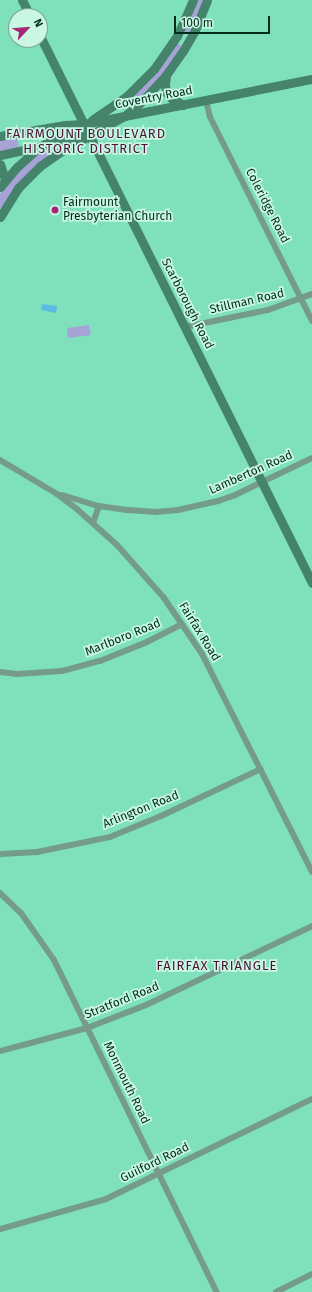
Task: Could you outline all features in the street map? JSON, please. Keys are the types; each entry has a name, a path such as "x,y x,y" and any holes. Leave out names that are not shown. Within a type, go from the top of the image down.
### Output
{"main road":[{"path":"3,183 17,166 42,146 84,124 127,96 154,69 177,36 193,0"},
{"path":"0,216 12,196 32,173 52,157 126,116 136,107 166,75 188,43 207,0"},
{"path":"177,36 188,43"},
{"name":"Scarborough Road","path":"46,48 312,583"},
{"path":"166,75 166,92 171,98 183,105"},
{"name":"Coventry Road","path":"0,136 65,124 84,124 312,79"},
{"path":"127,96 128,102 136,107 148,111"},
{"path":"0,155 90,135"},
{"path":"0,164 3,183"}],"street":[{"name":"Coleridge Road","path":"206,100 210,118 312,320"},
{"name":"Stillman Road","path":"185,327 246,316 301,299 312,294"},
{"name":"Lamberton Road","path":"57,494 99,506 156,512 178,510 218,501 312,458"},
{"name":"Fairfax Road","path":"0,460 57,494 93,523 137,566 182,624 202,654 312,872"},
{"path":"93,523 99,506"},
{"name":"Marlboro Road","path":"0,672 17,674 62,672 100,662 147,642 182,624"},
{"name":"Arlington Road","path":"0,854 37,852 110,837 161,816 261,769"},
{"name":"Monmouth Road","path":"0,892 21,913 54,960 217,1292"},
{"name":"Stratford Road","path":"0,1051 87,1028 146,1005 312,926"},
{"name":"Guilford Road","path":"0,1229 106,1199 312,1099"},
{"path":"276,1292 312,1274"}],"shaded area":[{"path":"197,0 204,0 200,12 188,34 185,34 184,29"},
{"path":"176,44 180,44 181,47 163,74 138,99 133,94"},
{"path":"17,138 19,149 0,152 0,141"},
{"path":"47,149 49,154 0,209 0,194 9,181 32,158"},
{"path":"89,325 91,335 68,338 67,328"}],"water":[{"path":"42,304 57,306 56,313 41,310"}],"place":[{"name":"Fairmount Presbyterian Church","path":"55,210"}],"district":[{"name":"FAIRMOUNT BOULEVARD HISTORIC DISTRICT","path":"86,142"},
{"name":"FAIRFAX TRIANGLE","path":"217,966"}]}
